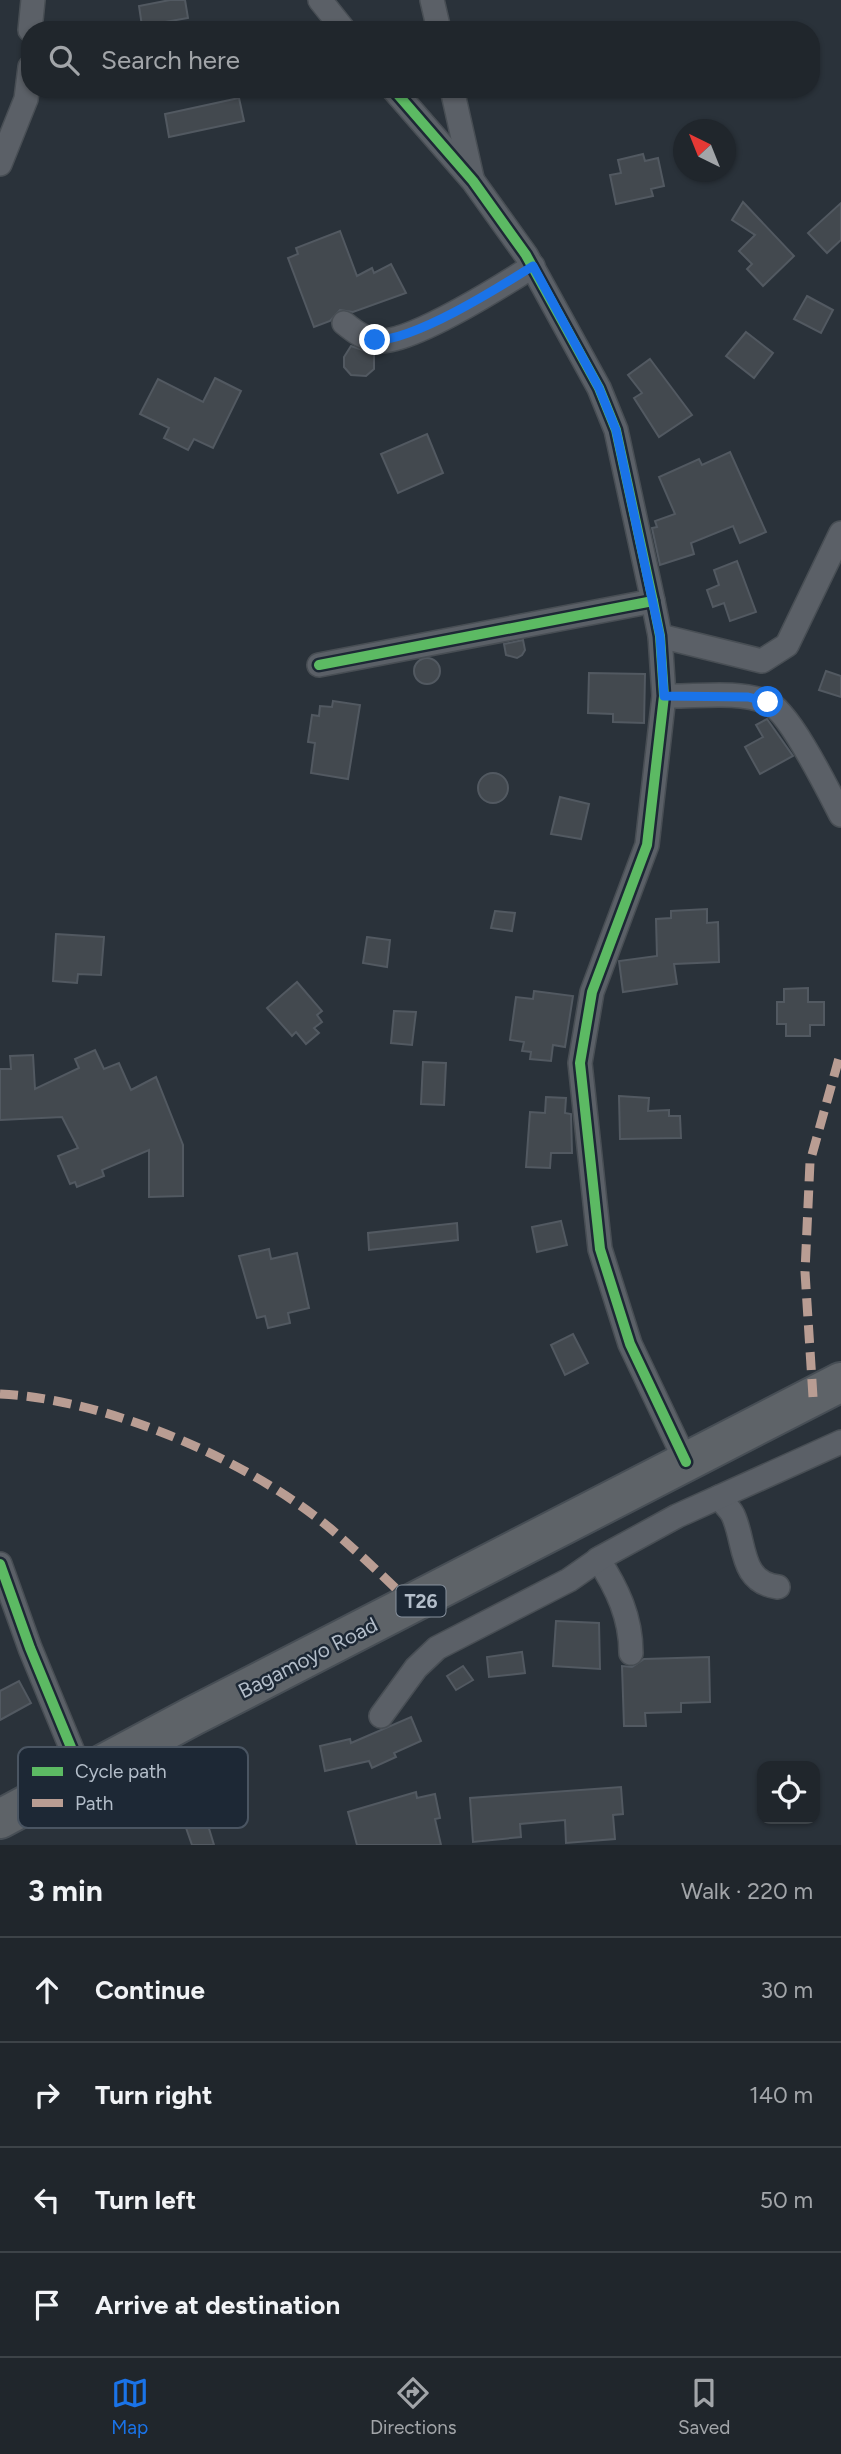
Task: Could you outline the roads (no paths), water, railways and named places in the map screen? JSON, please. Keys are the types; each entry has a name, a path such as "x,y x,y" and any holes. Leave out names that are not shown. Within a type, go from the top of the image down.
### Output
{"highway":[{"name":"Bagamoyo Road","path":"134,1747 841,1382"},
{"name":"Bagamoyo Road","path":"0,1819 18,1809"}],"street":[{"path":"31,21 33,0"},
{"path":"432,0 437,21"},
{"path":"318,1 336,21"},
{"path":"0,164 26,98"},
{"path":"401,98 473,181 533,266 599,388 616,430 653,601 660,636 664,696 646,845 592,992 580,1063 600,1249 630,1344 686,1462"},
{"path":"454,98 473,181"},
{"path":"344,323 363,337 375,340 401,336 503,285 533,266"},
{"path":"660,636 762,661 776,654 787,645 841,533"},
{"path":"319,665 653,601"},
{"path":"664,696 748,697 777,707 827,787 841,815"},
{"path":"381,1716 416,1668 437,1648 569,1580 598,1559 677,1516 841,1441"},
{"path":"719,1497 733,1515 747,1564 763,1585 778,1587"},
{"path":"598,1559 616,1589 629,1623 631,1653"},
{"path":"0,1564 30,1648 71,1747"}]}
